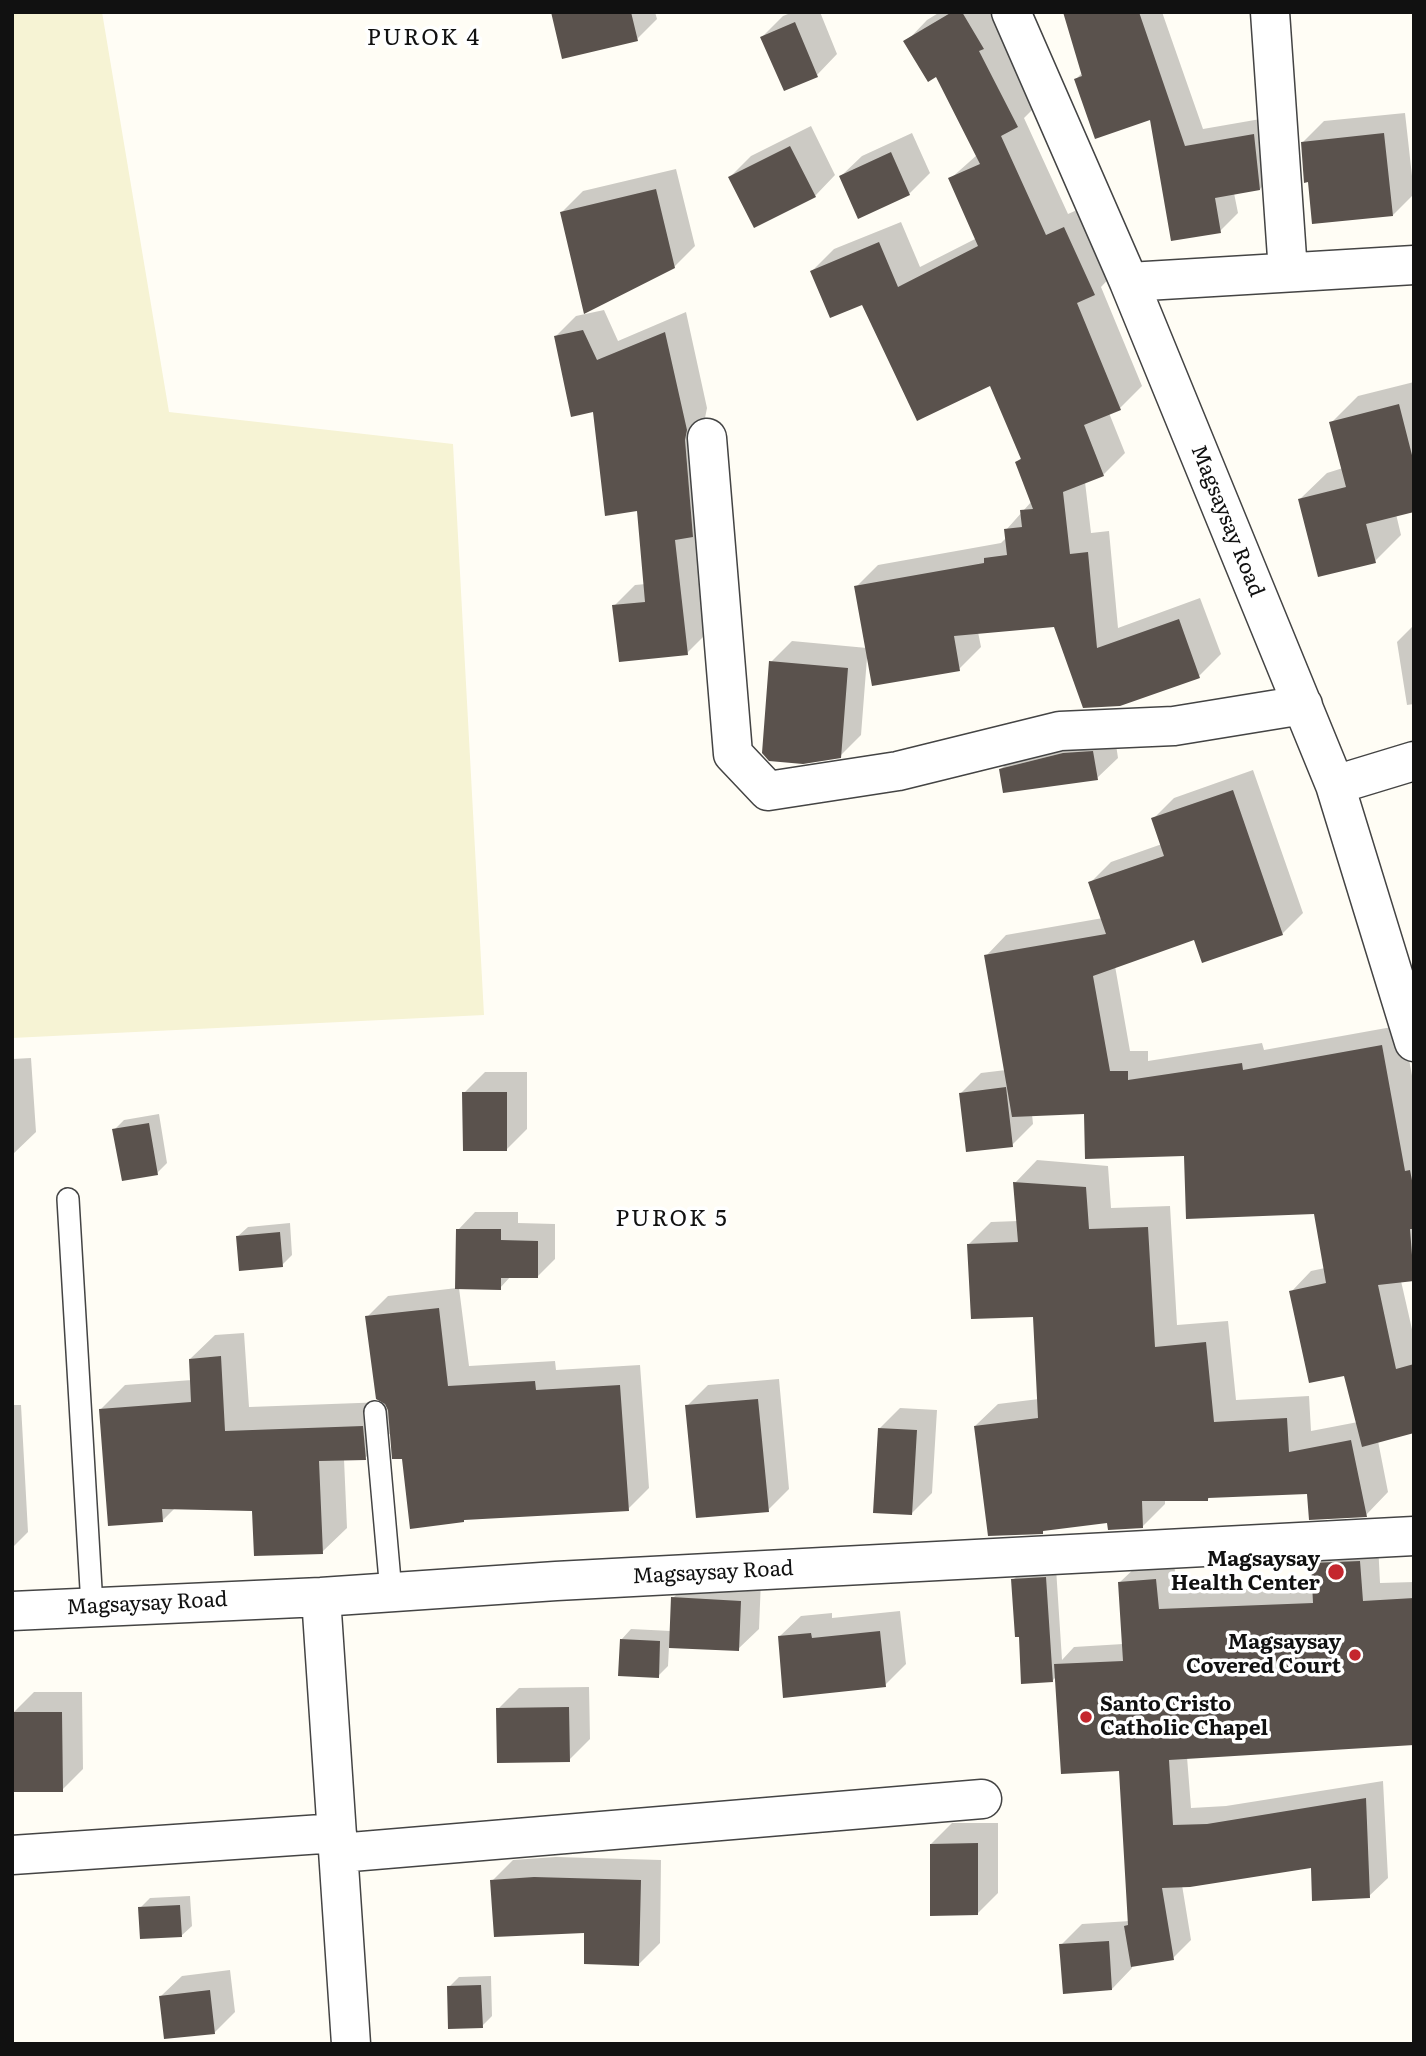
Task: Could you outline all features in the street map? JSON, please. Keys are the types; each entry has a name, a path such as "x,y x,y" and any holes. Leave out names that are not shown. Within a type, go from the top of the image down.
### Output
{"street":[{"name":"Magsaysay Road","path":"1011,12 1129,282 1335,785 1414,1042"},
{"path":"1270,12 1288,272"},
{"path":"1129,282 1414,265"},
{"path":"707,438 733,754 768,791 898,771 1060,731 1174,726 1303,705"},
{"path":"1335,785 1414,761"},
{"name":"Magsaysay Road","path":"12,1611 321,1597 1414,1536"},
{"path":"321,1597 351,2044"},
{"path":"12,1855 338,1843 982,1799"}],"lane":[{"path":"68,1199 92,1606"},
{"path":"375,1412 391,1592"}],"shaded area":[{"path":"12,12 102,12 169,412 453,444 484,1015 12,1038"}],"building":[{"path":"551,12 631,12 638,41 562,59"},
{"path":"952,12 962,12 984,49 979,51 1018,127 1001,136 1046,235 1064,227 1095,295 1077,303 1121,410 1084,425 1104,476 1063,492 1070,554 1088,552 1097,648 1179,619 1200,678 1120,706 1083,708 1054,627 954,636 960,671 872,686 854,586 984,563 984,558 1007,555 1004,529 1022,527 1020,510 1033,509 1015,462 1021,459 990,386 917,421 862,305 830,318 810,271 879,242 898,287 978,246 948,178 980,164 936,77 928,82 903,41"},
{"path":"1063,12 1139,12 1185,146 1254,134 1260,190 1215,198 1221,233 1171,241 1150,120 1095,139 1074,79 1082,76"},
{"path":"795,22 818,77 784,91 760,37"},
{"path":"1384,133 1393,216 1312,224 1308,182 1304,183 1301,142"},
{"path":"790,146 816,197 754,228 728,177"},
{"path":"891,152 910,195 858,219 839,176"},
{"path":"656,189 675,268 584,314 560,212"},
{"path":"583,330 597,360 665,332 687,430 685,440 693,537 675,540 688,655 619,662 612,605 645,602 637,511 605,516 593,412 571,417 554,336"},
{"path":"1399,404 1414,463 1414,512 1366,524 1376,563 1318,577 1298,499 1346,487 1329,422"},
{"path":"769,661 848,668 841,758 803,764 769,761 762,753"},
{"path":"1093,751 1098,780 1003,793 999,769 1063,753"},
{"path":"1233,790 1283,935 1202,963 1194,940 1093,976 1110,1071 1128,1071 1128,1080 1242,1063 1243,1070 1382,1045 1405,1171 1410,1170 1414,1191 1414,1229 1410,1229 1414,1281 1378,1285 1396,1369 1414,1364 1414,1433 1362,1447 1344,1376 1309,1383 1289,1291 1326,1283 1314,1214 1186,1219 1184,1156 1085,1159 1084,1114 1012,1117 984,955 1106,934 1088,882 1164,856 1151,818"},
{"path":"1006,1087 1013,1147 966,1152 959,1093"},
{"path":"462,1092 507,1092 507,1151 463,1151"},
{"path":"149,1123 158,1175 122,1181 112,1129"},
{"path":"1013,1182 1086,1187 1089,1229 1148,1227 1155,1347 1206,1342 1214,1422 1287,1418 1289,1452 1351,1440 1367,1517 1309,1520 1307,1494 1208,1498 1208,1501 1142,1501 1143,1528 1108,1530 1107,1523 1043,1531 1043,1534 988,1536 974,1426 1038,1418 1033,1317 971,1319 967,1244 1018,1242"},
{"path":"456,1229 501,1229 501,1240 538,1241 538,1278 501,1278 501,1290 455,1289"},
{"path":"280,1232 283,1267 239,1271 236,1236"},
{"path":"439,1308 448,1386 535,1381 536,1390 620,1385 629,1511 464,1520 410,1529 402,1459 392,1459 388,1410 385,1404 376,1399 365,1316"},
{"path":"221,1356 225,1431 363,1426 366,1460 319,1461 323,1554 254,1556 252,1511 162,1509 163,1522 108,1526 99,1409 191,1402 189,1359"},
{"path":"758,1399 769,1512 696,1518 685,1405"},
{"path":"878,1428 917,1430 912,1515 873,1513"},
{"path":"1360,1561 1363,1601 1414,1598 1414,1745 1169,1760 1173,1825 1207,1824 1366,1798 1370,1898 1312,1901 1311,1868 1190,1887 1162,1888 1174,1960 1131,1967 1124,1926 1128,1925 1119,1771 1061,1774 1054,1664 1123,1661 1118,1582 1156,1579 1159,1609 1313,1603 1311,1563"},
{"path":"1046,1577 1053,1682 1021,1684 1019,1637 1015,1637 1011,1579"},
{"path":"671,1597 741,1601 739,1651 669,1648"},
{"path":"880,1631 886,1687 783,1698 778,1636 811,1633 812,1638"},
{"path":"620,1639 660,1641 659,1678 618,1676"},
{"path":"569,1707 570,1762 497,1763 496,1708"},
{"path":"12,1712 62,1712 63,1792 12,1792"},
{"path":"978,1843 978,1915 930,1916 930,1844"},
{"path":"534,1877 641,1880 639,1966 584,1964 584,1933 494,1937 490,1880"},
{"path":"180,1905 182,1937 140,1939 138,1907"},
{"path":"1109,1941 1112,1990 1063,1994 1059,1944"},
{"path":"481,1985 483,2028 448,2029 447,1986"},
{"path":"210,1990 215,2034 164,2039 159,1996"}],"place":[{"name":"Magsaysay Health Center","path":"1336,1572"},
{"name":"Magsaysay Covered Court","path":"1355,1655"},
{"name":"Santo Cristo Catholic Chapel","path":"1086,1717"}],"district":[{"name":"PUROK 4","path":"424,38"},
{"name":"PUROK 5","path":"672,1219"}]}
